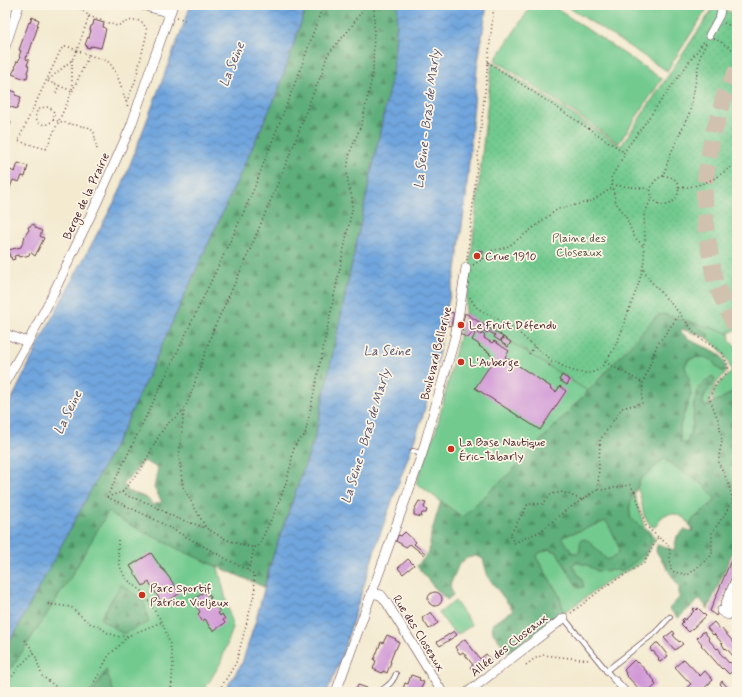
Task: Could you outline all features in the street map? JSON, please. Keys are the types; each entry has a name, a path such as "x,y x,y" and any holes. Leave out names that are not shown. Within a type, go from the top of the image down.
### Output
{"street":[{"path":"5,47 19,5"},
{"path":"142,5 172,9"},
{"path":"709,35 718,20 722,5"},
{"name":"Berge de la Prairie","path":"5,382 50,300 98,200 133,121 172,9"},
{"name":"Boulevard Bellerive","path":"336,692 422,454 455,337 466,268"},
{"path":"5,334 28,342"},
{"path":"737,576 723,608 728,615 737,593"},
{"name":"Rue des Closeaux","path":"371,593 381,595 387,603 442,692"},
{"name":"Allée des Closeaux","path":"468,692 519,657 564,618"},
{"path":"614,679 626,692"}],"lane":[{"path":"413,451 422,454"},
{"path":"606,671 656,632 670,617"},
{"path":"564,618 614,679"},
{"path":"379,692 394,680 396,674"}],"path":[{"path":"81,5 81,9 89,16 117,26 132,20 137,20 143,23 147,30 135,82 126,103"},
{"path":"107,497 172,364 253,191 302,65 323,5"},
{"path":"206,528 183,487 179,457 184,411 213,330 247,257 295,142 328,54 349,30 366,5"},
{"path":"122,492 130,497 148,503 176,518 206,528 227,540 249,547 258,547 278,507 292,464 293,451 297,442 305,434 313,397 352,210 352,197 348,183 347,170 350,152 362,122 373,72 374,5"},
{"path":"466,268 494,5"},
{"path":"47,81 72,60 89,16"},
{"path":"718,20 731,26 734,17 737,18"},
{"path":"709,35 732,48 737,53"},
{"path":"463,288 478,309 508,324 553,360 568,368 586,373 599,369 616,344 643,268 645,251 643,246 634,236 625,216 616,203 612,188 612,178 624,152 709,35"},
{"path":"663,176 670,155 690,112 700,57 709,35"},
{"path":"89,55 46,149 18,141 61,50 65,47 69,47 107,62 111,66 119,78 133,121"},
{"path":"72,60 72,91"},
{"path":"488,62 624,152"},
{"path":"47,81 72,91"},
{"path":"56,93 59,85"},
{"path":"43,107 50,108 54,114 53,120 49,124 41,124 36,118 37,112 43,107"},
{"path":"32,110 37,112"},
{"path":"53,120 88,127 94,132 98,150"},
{"path":"679,188 695,186 712,180 737,164"},
{"path":"643,246 645,241 644,215 652,197 652,184 655,180 663,176 667,176 675,180 679,188 678,196 672,203 659,203 652,197"},
{"path":"612,185 651,189"},
{"path":"466,268 479,262 488,256 493,250 509,246 558,209 592,202 612,188"},
{"path":"582,500 563,492 551,494 544,504 528,504 510,535 514,543 541,531 566,510 582,500 598,489 601,490 630,485 635,492 646,526 669,546 671,571 688,575 712,555 712,533 733,502 728,482 719,464 722,441 719,422 709,397 717,383 729,372 728,366 722,352 698,337 649,279 643,268"},
{"path":"598,489 600,440 622,408 642,403 643,383 657,345 680,314"},
{"path":"500,336 508,324"},
{"path":"530,354 535,346"},
{"path":"549,366 553,360"},
{"path":"605,362 643,383"},
{"path":"107,497 122,492 142,468 166,426 184,411"},
{"path":"107,497 152,518 254,574 255,591 236,663 218,692"},
{"path":"564,618 606,586 644,563 658,537"},
{"path":"118,540 120,566 125,578 142,591 162,622 170,644 173,664 171,692"},
{"path":"247,570 251,564 254,547"},
{"path":"48,604 70,607 89,623 98,626 108,633 120,637 128,636 162,622"},
{"path":"88,692 109,655 128,636"},
{"path":"25,640 34,652 42,676 62,692"},
{"path":"5,686 20,666 34,652"},
{"path":"526,665 543,655 598,660"}],"green space":[{"path":"307,5 398,5 393,71 315,437 273,556 264,587 180,550 108,512 69,580 5,676 5,651 124,428 278,91","holes":["144,461 158,468 154,488 162,502 153,505 147,498 128,491 123,483 132,476"]},
{"path":"532,5 551,5 662,79 619,143 495,60"},
{"path":"565,5 701,5 707,9 667,71"},
{"name":"Plaine des Closeaux","path":"714,7 737,14 737,329 729,333 663,314 657,316 588,391 465,313 492,62 621,146"},
{"path":"465,313 588,391 511,472 462,517 416,483 437,427"},
{"path":"663,314 690,322 702,329 709,335 708,338 682,329 680,331 686,337 698,344 717,352 725,364 726,370 722,371 708,358 699,357 689,359 685,366 691,394 680,426 680,442 687,443 693,424 694,402 699,387 712,376 715,378 714,383 705,394 703,402 705,407 737,390 737,542 708,609 700,599 678,618 669,609 679,598 679,587 656,551 657,545 674,550 677,536 684,530 693,531 691,524 693,519 716,500 702,484 664,459 640,480 629,508 631,519 650,534 652,541 644,554 631,565 622,570 597,571 587,565 576,562 572,565 582,580 584,587 578,588 557,552 549,549 539,553 536,557 559,595 564,612 509,653 493,633 492,625 513,610 488,577 483,559 476,556 467,558 459,564 450,585 453,595 447,600 433,586 417,566 429,552 431,534 441,501 462,517 511,472 657,316","holes":["606,521 617,541 619,550 616,556 607,560 589,541 584,539 581,540 579,553 572,553 562,537"]},
{"path":"690,322 729,333 730,341 737,349 737,390 729,396 713,403 713,394 715,390 732,372 722,352 708,338 709,335"},
{"path":"696,357 707,357 720,370 726,370 726,372 717,383 711,395 710,404 705,407 703,402 705,394 714,383 694,402 693,424 687,443 680,442 680,426 691,394 685,366 689,359"},
{"path":"664,459 702,484 716,500 693,519 693,531 685,519 676,514 665,515 655,527 651,526 644,516 640,495 637,488 640,480"},
{"path":"634,493 644,526 653,535 655,540 641,563 607,582 564,612 559,595 536,557 539,553 549,549 557,552 578,588 583,587 582,580 572,565 576,562 587,565 597,571 650,534 631,519 630,506"},
{"name":"Parc Sportif Patrice Vieljeux","path":"108,511 162,540 218,567 233,628 220,664 203,692 5,692 5,676 69,580"},
{"path":"606,521 617,541 619,550 616,556 607,560 596,548 581,548 579,553 572,553 562,537"},
{"path":"121,584 144,601 149,622 123,634 100,619"},
{"path":"455,601 472,625 457,635 454,630 452,631 439,613"},
{"path":"106,670 114,692 92,692"}],"water":[{"name":"La Seine","path":"191,5 307,5 278,91 124,428 5,651 5,413 46,329 119,193"},
{"name":"La Seine","path":"398,5 487,5 477,69 466,197 456,270 446,312 437,363 422,419 378,540 341,659 327,692 224,692 242,663 255,623 273,556 315,437 393,71"}],"building":[{"path":"32,17 39,20 29,53 27,53 26,59 29,60 27,65 29,66 27,78 25,77 25,79 12,74 20,57 21,51 19,50"},
{"path":"94,20 104,23 103,27 106,29 101,48 90,46 90,48 86,47 87,46 85,45 88,37 89,38 91,26 93,25"},
{"path":"10,90 16,92 15,95 21,97 17,109 5,105 5,97"},
{"path":"5,120 11,122 6,136 5,135"},
{"path":"18,163 28,166 25,177 22,176 19,182 13,180 9,190 5,189 5,168 15,172"},
{"path":"34,224 36,228 42,231 40,236 44,238 35,256 30,252 29,255 26,256 14,256 15,259 12,260 8,250 21,247 24,237 29,230 28,227"},
{"path":"478,250 483,251 482,258 477,258"},
{"path":"449,312 454,313 451,326 447,325"},
{"path":"465,313 503,337 500,341 494,337 495,335 488,331 487,333 479,327 478,328 481,330 478,333 481,335 482,333 485,336 484,338 492,343 494,341 509,351 505,357 551,387 550,388 556,392 560,386 566,391 540,430 475,388 495,358 472,340 475,334 473,332 468,338 460,334 463,330 461,329"},
{"path":"503,337 511,342 508,347 501,342"},
{"path":"562,375 570,380 567,385 559,380"},
{"path":"419,501 426,503 424,507 427,510 426,513 422,513 421,517 414,515 414,510"},
{"path":"405,532 416,542 414,544 425,553 424,555 410,544 406,547 396,541 398,535 401,536"},
{"path":"737,546 737,564 716,616 710,611"},
{"path":"151,553 180,593 163,605 149,582 143,586 130,566"},
{"path":"408,559 414,565 403,574 398,568"},
{"path":"204,592 207,595 209,594 211,598 209,599 211,602 213,601 220,612 218,613 220,616 222,614 225,619 223,620 225,623 213,631 205,619 202,621 198,614 200,612 193,600"},
{"path":"435,592 440,594 442,599 440,604 435,606 430,604 428,599 430,594"},
{"path":"694,608 696,610 698,608 706,616 689,632 681,624 684,618 685,620 694,611 692,610"},
{"path":"431,612 438,623 429,629 422,618"},
{"path":"714,622 737,646 737,663 734,659 735,658 726,648 725,649 723,644 707,628"},
{"path":"454,631 457,635 440,646 437,642"},
{"path":"673,631 675,634 673,635 683,644 675,650 664,638"},
{"path":"704,631 709,638 708,639 717,649 718,648 721,652 720,653 736,668 729,674 723,668 722,669 701,645 702,644 697,638"},
{"path":"387,635 399,642 395,649 387,673 383,671 382,673 373,669 376,661 374,660 381,642 383,643"},
{"path":"465,639 480,659 486,654 492,661 476,674 470,667 473,665 463,652 460,654 455,647"},
{"path":"658,643 668,656 660,662 658,659 659,658 650,649"},
{"path":"684,659 700,676 705,671 713,680 700,692 688,692 685,689 691,684 675,667"},
{"path":"634,660 637,663 638,662 655,681 654,682 656,685 648,692 642,692 625,674 626,673 624,670"},
{"path":"411,675 420,678 419,680 424,682 421,689 420,688 419,692 402,692 405,683 408,684"},
{"path":"722,681 728,688 726,690 720,684"},
{"path":"358,685 367,688 366,690 370,692 355,692"}],"tunnel":[{"path":"737,70 725,95 712,138 704,187 706,231 715,282 737,331"}],"place":[{"name":"Crue 1910","path":"477,256"},
{"name":"Le Fruit Défendu","path":"461,325"},
{"name":"L'Auberge","path":"461,362"},
{"name":"La Base Nautique Éric-Tabarly","path":"451,449"},
{"name":"Parc Sportif Patrice Vieljeux","path":"142,595"}],"water label":[{"name":"La Seine - Bras de Marly","path":"426,119"},
{"name":"La Seine - Bras de Marly","path":"365,436"}]}
